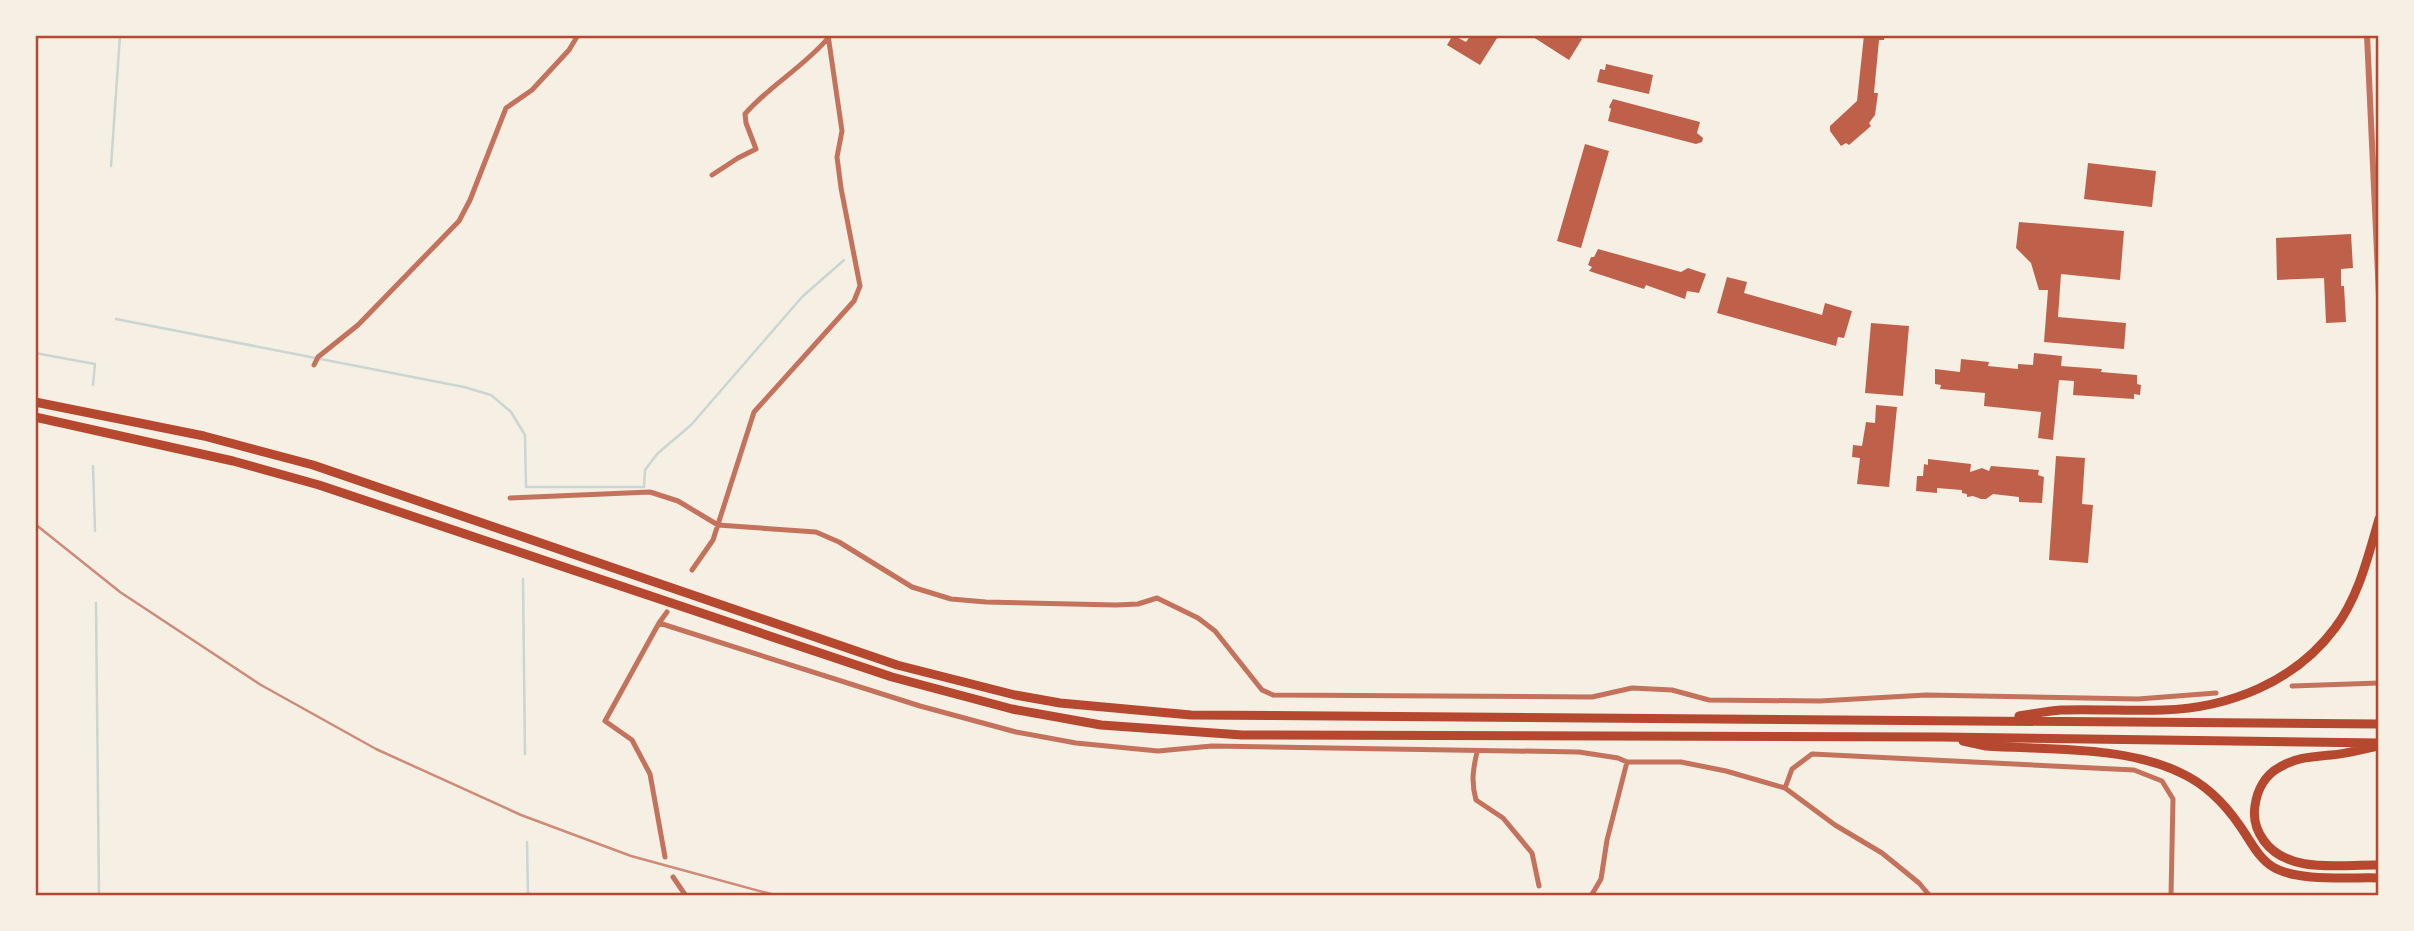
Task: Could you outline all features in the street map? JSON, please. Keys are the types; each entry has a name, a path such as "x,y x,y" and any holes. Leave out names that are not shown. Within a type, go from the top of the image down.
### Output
{"highway":[{"path":"35,402 204,436 313,465 897,665 1060,704 1191,715 2379,724"},
{"path":"35,418 233,461 319,485 892,677 1012,709 1088,722 1242,735 1941,737 2379,744"},
{"path":"1988,721 2059,710 2164,710 2199,707 2232,700 2266,686 2295,668 2336,628 2362,577 2379,519"},
{"path":"1941,737 1986,746 2128,755 2154,761 2183,773 2214,796 2238,823 2260,857 2274,868 2291,874 2379,878"},
{"path":"2379,744 2295,760 2277,768 2264,780 2256,795 2254,812 2261,836 2270,849 2282,857 2301,864 2379,864"}],"street":[{"path":"316,361 358,325 458,221 470,200 506,108 532,90 569,50 578,35"},
{"path":"2367,35 2379,296"},
{"path":"712,175 756,149 745,114 772,87 816,52 828,36"},
{"path":"692,570 713,540 754,412 854,301 860,286 839,177 837,157 842,131 828,36"},
{"path":"510,498 650,492 678,501 718,525 816,532 839,542 912,587 951,599 1116,606 1139,604 1157,598 1198,618 1216,631 1262,690 1273,695 1591,697 1633,688 1672,690 1709,699 1820,701 1926,695 2138,699 2216,693"},
{"path":"665,858 650,774 632,740 605,721 667,612"},
{"path":"659,623 920,706 1016,732 1076,743 1158,751 1212,746 1579,751 1628,762 1681,762 1726,771 1785,788 1835,825 1882,853 1919,883 1930,896"},
{"path":"2292,686 2379,682"},
{"path":"1477,751 1473,770 1476,800 1503,818 1532,853 1539,886"},
{"path":"1785,788 1791,769 1812,754 2134,770 2162,781 2173,799 2171,896"},
{"path":"1591,896 1601,879 1607,840 1628,762"},
{"path":"673,877 685,896"}],"building":[{"path":"1453,35 1466,42 1471,35 1499,35 1480,65 1447,45"},
{"path":"1530,35 1576,35 1582,39 1569,60"},
{"path":"1864,35 1885,35 1884,40 1879,40 1874,93 1878,93 1875,115 1869,123 1871,126 1849,145 1846,143 1841,146 1830,131 1830,126 1857,101"},
{"path":"1606,64 1653,75 1649,94 1597,82 1600,69 1605,70"},
{"path":"1613,99 1700,122 1697,133 1703,138 1702,142 1696,144 1608,121 1611,109 1609,107"},
{"path":"1585,144 1609,151 1581,248 1557,241"},
{"path":"2088,163 2156,171 2152,207 2084,199"},
{"path":"2019,222 2124,231 2120,280 2061,274 2058,317 2126,323 2124,349 2044,342 2048,290 2039,290 2031,263 2016,248"},
{"path":"2351,234 2353,268 2341,269 2346,322 2326,323 2324,278 2277,280 2276,238"},
{"path":"1598,249 1681,272 1688,268 1706,274 1699,293 1687,291 1685,299 1646,285 1644,289 1589,271 1592,267 1588,265 1591,257 1594,257"},
{"path":"1727,277 1747,282 1744,293 1822,315 1825,303 1852,311 1844,338 1838,337 1836,346 1717,313"},
{"path":"1871,323 1909,326 1903,396 1865,393"},
{"path":"2034,353 2062,356 2061,366 2137,375 2137,384 2141,385 2140,395 2134,394 2134,399 2073,395 2074,381 2059,380 2053,440 2038,438 2041,412 1984,406 1985,393 1940,389 1941,385 1935,384 1935,369 1960,372 1961,359 1989,362 1988,366 2018,369 2018,364 2033,365"},
{"path":"1876,405 1897,407 1889,487 1857,484 1860,458 1852,457 1853,445 1862,446 1866,422 1875,423"},
{"path":"2056,456 2085,458 2082,504 2093,505 2088,563 2049,560"},
{"path":"1928,459 1971,464 1970,472 1982,468 1989,471 1991,466 2039,470 2038,475 2044,477 2042,503 2019,502 2019,497 1993,494 1986,499 1967,497 1962,490 1937,488 1937,493 1916,491 1917,476 1923,476 1924,464 1928,465"}],"waterway":[{"path":"111,166 120,35"},
{"path":"116,319 464,387 491,395 511,412 525,435 526,487 644,487 645,470 657,454 691,425 802,297 844,260"},
{"path":"35,353 95,364 93,385"},
{"path":"93,466 95,531"},
{"path":"523,579 525,754"},
{"path":"96,603 99,896"},
{"path":"527,842 528,896"}],"railway":[{"path":"35,524 120,592 261,685 376,749 521,815 631,856 778,896"}]}
